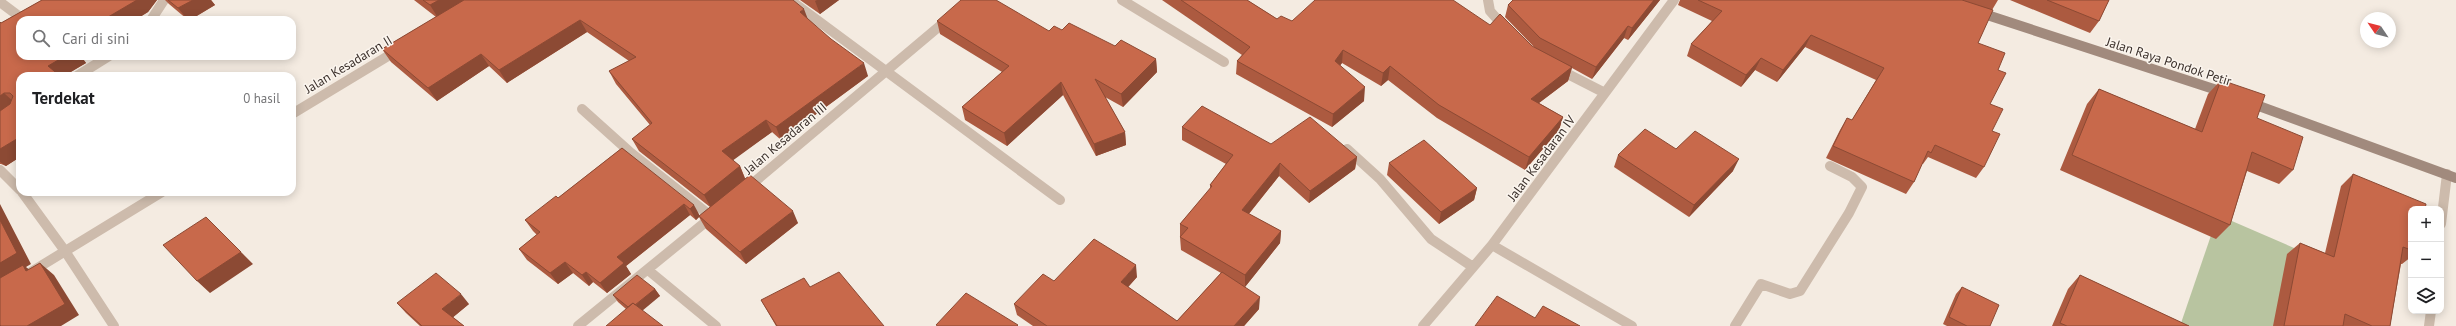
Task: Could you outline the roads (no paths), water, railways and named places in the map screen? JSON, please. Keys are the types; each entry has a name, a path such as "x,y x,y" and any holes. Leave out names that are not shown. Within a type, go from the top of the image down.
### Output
{"main road":[{"name":"Jalan Raya Pondok Petir","path":"1965,8 2236,97 2451,176"}],"street":[{"path":"154,16 164,0"},
{"path":"790,0 887,71 948,119 1060,200"},
{"path":"1122,0 1224,62"},
{"path":"1488,0 1490,11 1511,34"},
{"name":"Jalan Kesadaran IV","path":"1423,326 1492,245 1674,0"},
{"path":"0,2 19,16"},
{"name":"Jalan Kesadaran III","path":"736,197 959,10"},
{"name":"Jalan Kesadaran II","path":"296,112 409,44"},
{"path":"83,72 103,60"},
{"path":"1552,65 1605,93"},
{"path":"582,109 643,162 712,217"},
{"path":"1346,148 1380,179 1431,239 1473,267"},
{"path":"1735,326 1761,284 1790,294 1800,290 1849,213 1862,187 1852,177 1830,166"},
{"path":"0,170 16,186"},
{"path":"2444,210 2451,176"},
{"path":"25,196 65,251 114,326"},
{"path":"20,279 155,196"},
{"path":"578,326 724,207"},
{"path":"1492,245 1632,326"},
{"path":"648,270 716,326"},
{"path":"2429,326 2431,314"}]}
